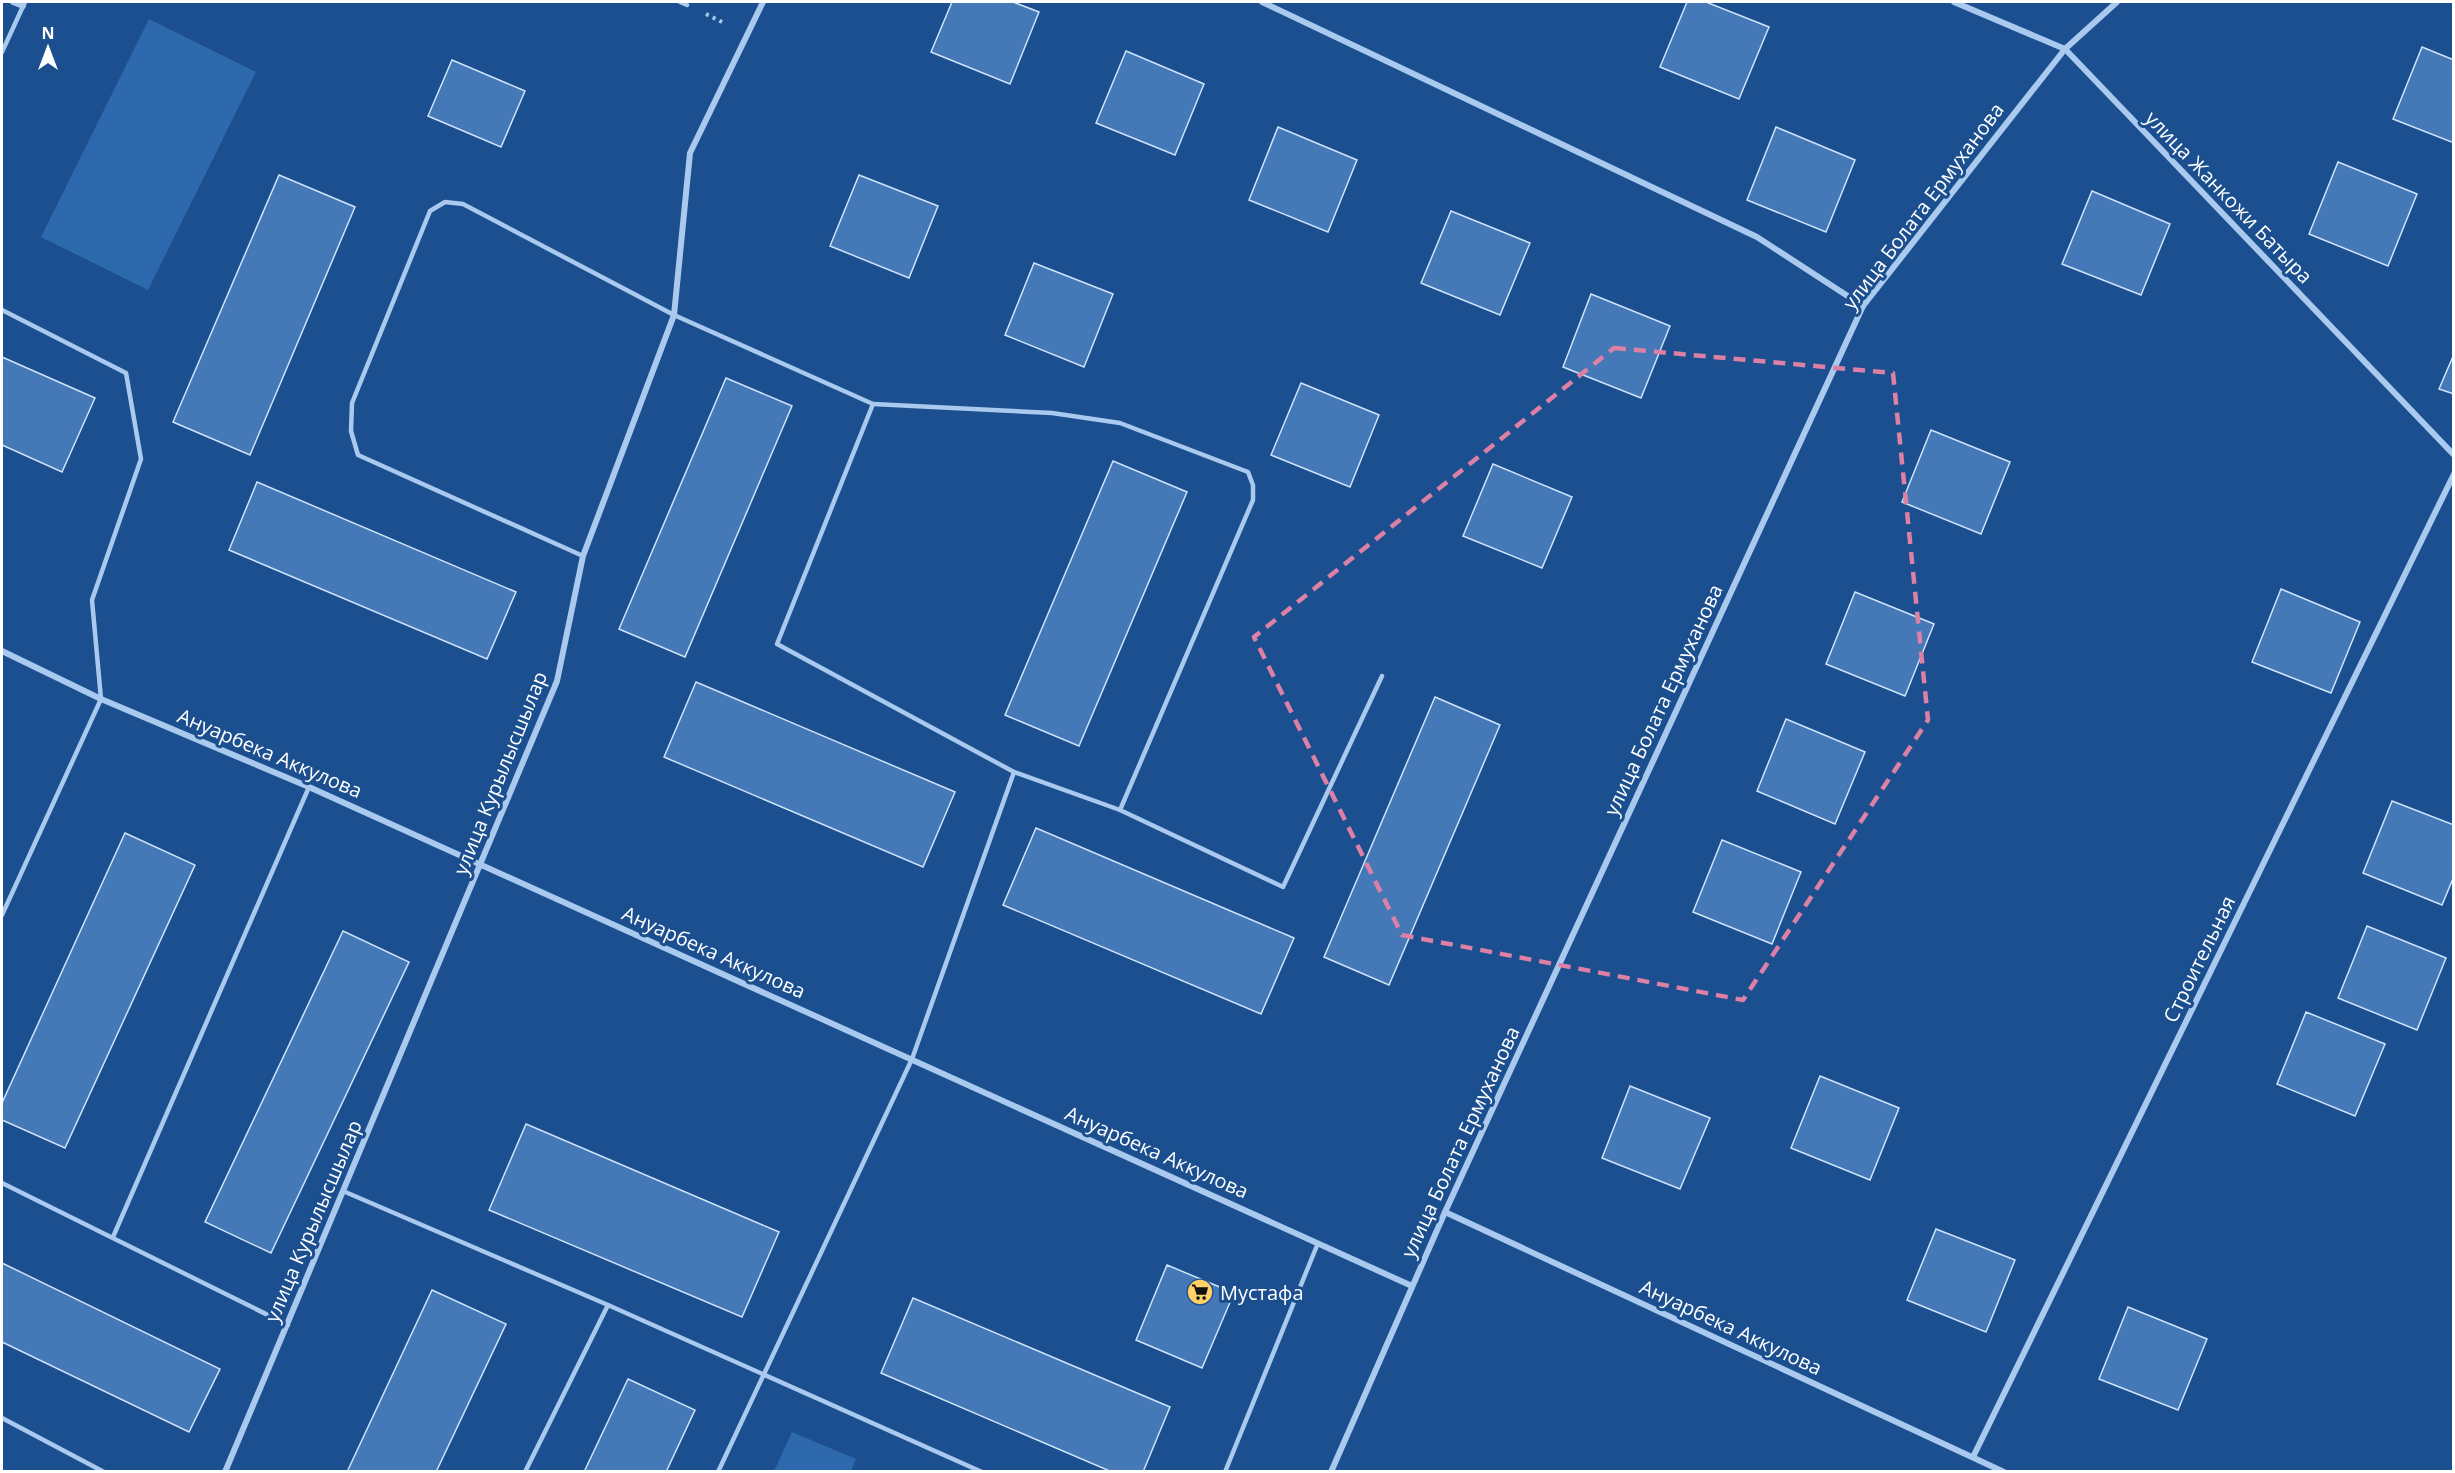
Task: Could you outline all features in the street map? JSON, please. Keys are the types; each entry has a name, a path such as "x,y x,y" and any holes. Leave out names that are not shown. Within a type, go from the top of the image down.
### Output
{"street":[{"path":"14,2 24,4"},
{"name":"улица Курылысшылар","path":"225,1472 557,681 583,556 674,315 690,153 746,33 763,2"},
{"path":"1262,2 1757,237 1863,306"},
{"name":"улица Жанкожи Батыра","path":"1954,2 2065,49 2454,455"},
{"name":"улица Болата Ермуханова","path":"1331,1472 1445,1212 1863,306 2065,49 2117,2"},
{"name":"Строительная","path":"1973,1457 2454,474"},
{"name":"Ануарбека Аккулова","path":"2,651 101,699 309,787 1412,1286"},
{"name":"Ануарбека Аккулова","path":"1445,1212 2004,1472"}],"lane":[{"path":"680,2 687,5"},
{"path":"2,52 24,4"},
{"path":"583,556 358,455 351,430 352,403 430,211 445,202 463,204 674,315 873,404 1052,413 1120,423 1248,472 1253,485 1253,500 1120,810"},
{"path":"2,310 126,373 141,459 92,600 101,699 2,915"},
{"path":"873,404 777,644 1014,772 1120,810 1283,887 1382,676"},
{"path":"718,1472 912,1059 1014,772"},
{"path":"113,1237 309,787"},
{"path":"2,1183 288,1325"},
{"path":"343,1191 765,1373 982,1472"},
{"path":"1225,1472 1318,1243"},
{"path":"525,1472 608,1305"},
{"path":"2,1418 104,1472"}],"path":[{"path":"687,5 746,33"}],"highlighted area":[{"path":"1614,348 1893,373 1928,720 1743,1000 1402,935 1254,637"}],"shaded area":[{"path":"149,19 256,72 148,290 41,237"},
{"path":"792,1432 856,1459 851,1471 774,1471"}],"building":[{"path":"952,2 1013,2 1039,12 1010,84 931,52"},
{"path":"1687,2 1706,2 1769,27 1739,99 1660,67"},
{"path":"2422,47 2454,60 2454,143 2393,119"},
{"path":"1126,51 1204,84 1175,155 1096,123"},
{"path":"452,60 525,91 501,147 428,116"},
{"path":"1278,127 1357,160 1328,232 1249,200"},
{"path":"1776,127 1855,160 1826,232 1747,200"},
{"path":"2338,162 2417,194 2388,266 2309,234"},
{"path":"279,175 355,207 250,455 173,422"},
{"path":"859,175 938,206 909,278 830,246"},
{"path":"2092,191 2170,224 2141,295 2062,264"},
{"path":"1451,211 1530,243 1500,315 1421,283"},
{"path":"1034,263 1113,294 1084,367 1005,335"},
{"path":"1591,294 1670,326 1641,398 1563,367"},
{"path":"2454,354 2454,394 2439,389"},
{"path":"2,357 95,398 62,472 2,445"},
{"path":"726,378 792,406 685,657 619,629"},
{"path":"1301,383 1379,415 1350,487 1271,455"},
{"path":"1931,430 2010,462 1981,534 1902,502"},
{"path":"1113,461 1187,492 1079,746 1005,715"},
{"path":"1493,464 1572,497 1542,568 1463,536"},
{"path":"257,482 516,592 487,659 229,550"},
{"path":"2281,589 2360,622 2331,693 2252,662"},
{"path":"1855,592 1934,624 1905,696 1826,664"},
{"path":"696,682 955,792 923,867 664,757"},
{"path":"1435,697 1500,725 1389,985 1324,957"},
{"path":"1786,719 1865,752 1835,824 1757,791"},
{"path":"2392,801 2454,825 2454,876 2442,905 2363,873"},
{"path":"1036,828 1294,938 1261,1014 1003,905"},
{"path":"125,833 195,865 65,1148 2,1120 2,1103"},
{"path":"1722,840 1801,872 1772,944 1693,912"},
{"path":"2367,926 2446,958 2417,1030 2338,998"},
{"path":"343,931 409,962 271,1253 205,1222"},
{"path":"2306,1012 2385,1044 2355,1116 2277,1084"},
{"path":"1820,1076 1899,1108 1870,1180 1791,1148"},
{"path":"1630,1086 1710,1118 1680,1189 1602,1158"},
{"path":"526,1124 779,1232 742,1317 489,1210"},
{"path":"1936,1229 2015,1260 1986,1332 1907,1300"},
{"path":"2,1263 220,1369 189,1432 2,1342"},
{"path":"1167,1265 1234,1293 1202,1368 1136,1340"},
{"path":"432,1290 506,1324 436,1472 347,1472"},
{"path":"913,1298 1170,1407 1143,1472 1112,1472 881,1373"},
{"path":"2128,1307 2207,1339 2178,1410 2099,1379"},
{"path":"628,1379 695,1410 666,1472 584,1472"}],"place":[{"name":"Мустафа","path":"1200,1292"}]}
